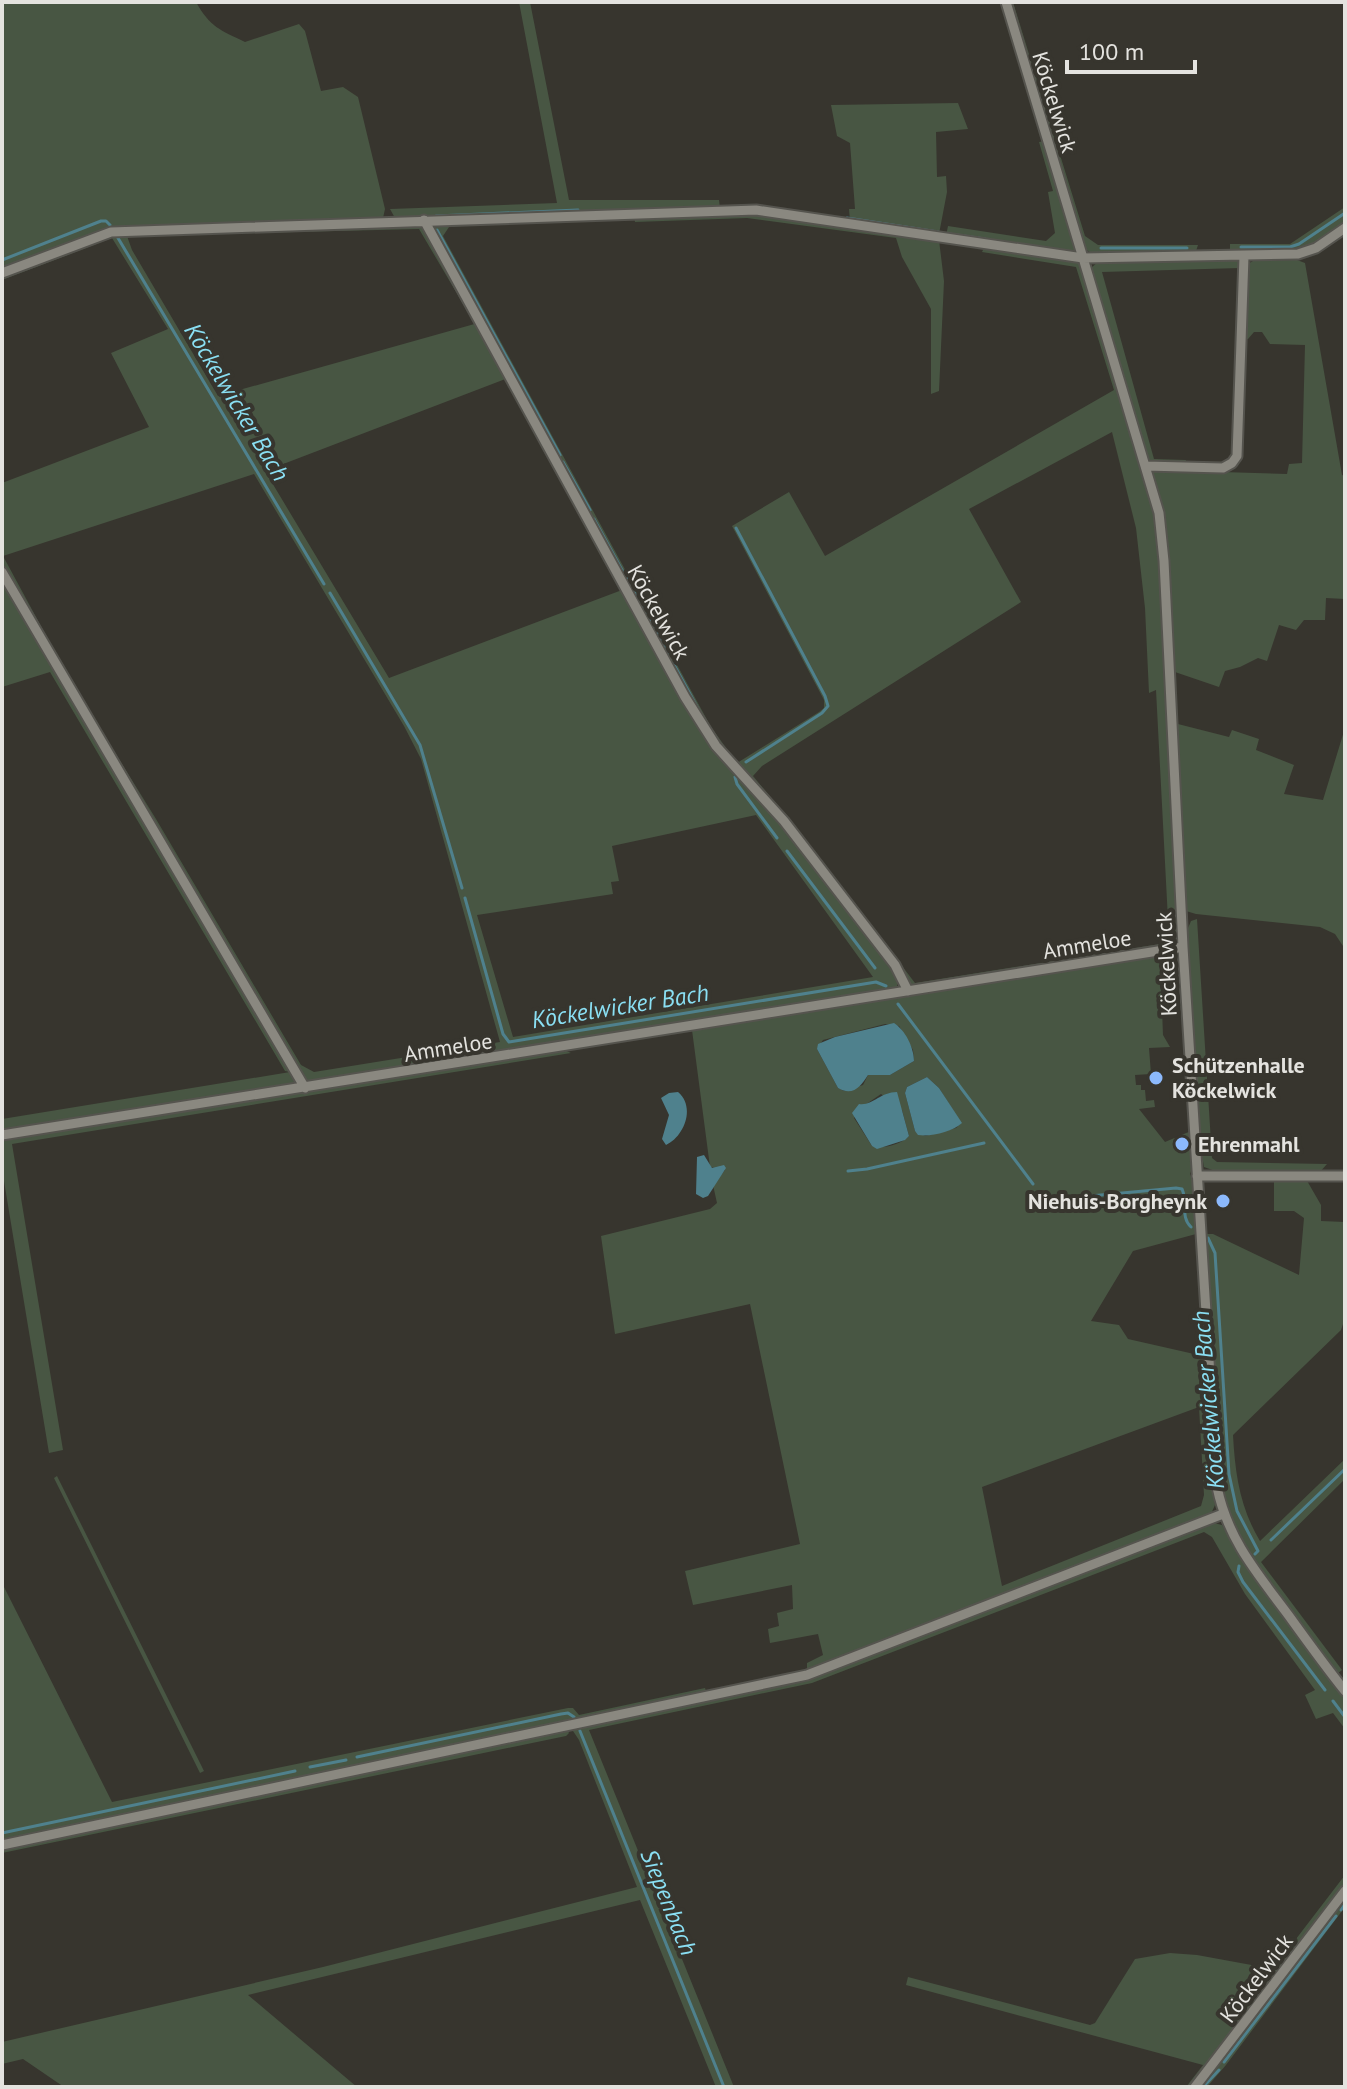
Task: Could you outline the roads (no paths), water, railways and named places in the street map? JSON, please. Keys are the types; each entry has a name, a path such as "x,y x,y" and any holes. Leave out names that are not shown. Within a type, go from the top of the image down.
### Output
{"street":[{"name":"Köckelwick","path":"1006,2 1159,513 1213,1455 1223,1514 1249,1563 1345,1691"},
{"path":"2,273 111,232 424,220 756,210 1083,258 1305,253 1345,228"},
{"name":"Köckelwick","path":"424,220 685,697 716,746 784,821 895,965 908,991"},
{"path":"1145,466 1223,468 1237,456 1244,256"},
{"path":"2,572 305,1088"},
{"name":"Ammeloe","path":"2,1135 1183,947"},
{"path":"1197,1176 1345,1176"},
{"path":"2,1845 807,1675 1223,1514"},
{"name":"Köckelwick","path":"1195,2087 1345,1891"}],"water":[{"path":"894,1023 908,1039 914,1061 890,1075 868,1075 852,1091 838,1088 817,1049 818,1044"},
{"path":"927,1077 939,1088 962,1123 941,1133 918,1135 905,1093 907,1087"},
{"path":"678,1092 686,1105 686,1121 678,1135 666,1145 662,1139 669,1115 661,1098"},
{"path":"897,1092 909,1136 877,1149 852,1113 859,1104"},
{"path":"704,1155 712,1168 724,1165 726,1168 708,1196 703,1198 696,1194 697,1157"}],"waterway":[{"path":"436,216 578,210"},
{"path":"1241,247 1290,247 1345,213"},
{"path":"847,218 938,232"},
{"name":"Köckelwicker Bach","path":"2,260 101,221 110,225"},
{"path":"437,230 560,455"},
{"path":"949,234 985,239"},
{"name":"Köckelwicker Bach","path":"118,238 324,584"},
{"path":"1101,248 1187,248"},
{"path":"563,462 590,510"},
{"path":"594,519 668,654"},
{"path":"736,528 828,706 746,762"},
{"name":"Köckelwicker Bach","path":"330,593 420,745 462,888"},
{"path":"673,663 702,716"},
{"path":"735,777 777,838"},
{"path":"787,851 875,968"},
{"name":"Köckelwicker Bach","path":"465,898 503,1034 509,1042 876,982 886,986"},
{"name":"Köckelwicker Bach","path":"898,1004 1033,1184"},
{"path":"848,1171 984,1143"},
{"name":"Köckelwicker Bach","path":"1043,1197 1047,1200 1182,1189 1186,1219 1191,1227"},
{"name":"Köckelwicker Bach","path":"1208,1238 1215,1253 1229,1474 1237,1511 1258,1551 1255,1554"},
{"path":"1271,1540 1345,1469"},
{"name":"Köckelwicker Bach","path":"1239,1566 1238,1572 1243,1582 1325,1690"},
{"name":"Köckelwicker Bach","path":"1333,1701 1345,1717"},
{"name":"Siepenbach","path":"357,1757 561,1714 568,1713 574,1717"},
{"name":"Siepenbach","path":"580,1731 724,2087"},
{"name":"Siepenbach","path":"310,1767 346,1760"},
{"name":"Siepenbach","path":"2,1833 295,1771"},
{"path":"1341,1910 1345,1904"},
{"path":"1224,2062 1336,1916"},
{"path":"1203,2087 1219,2070"}],"place":[{"name":"Schützenhalle Köckelwick","path":"1156,1078"},
{"name":"Ehrenmahl","path":"1182,1144"},
{"name":"Niehuis-Borgheynk","path":"1223,1201"}]}
